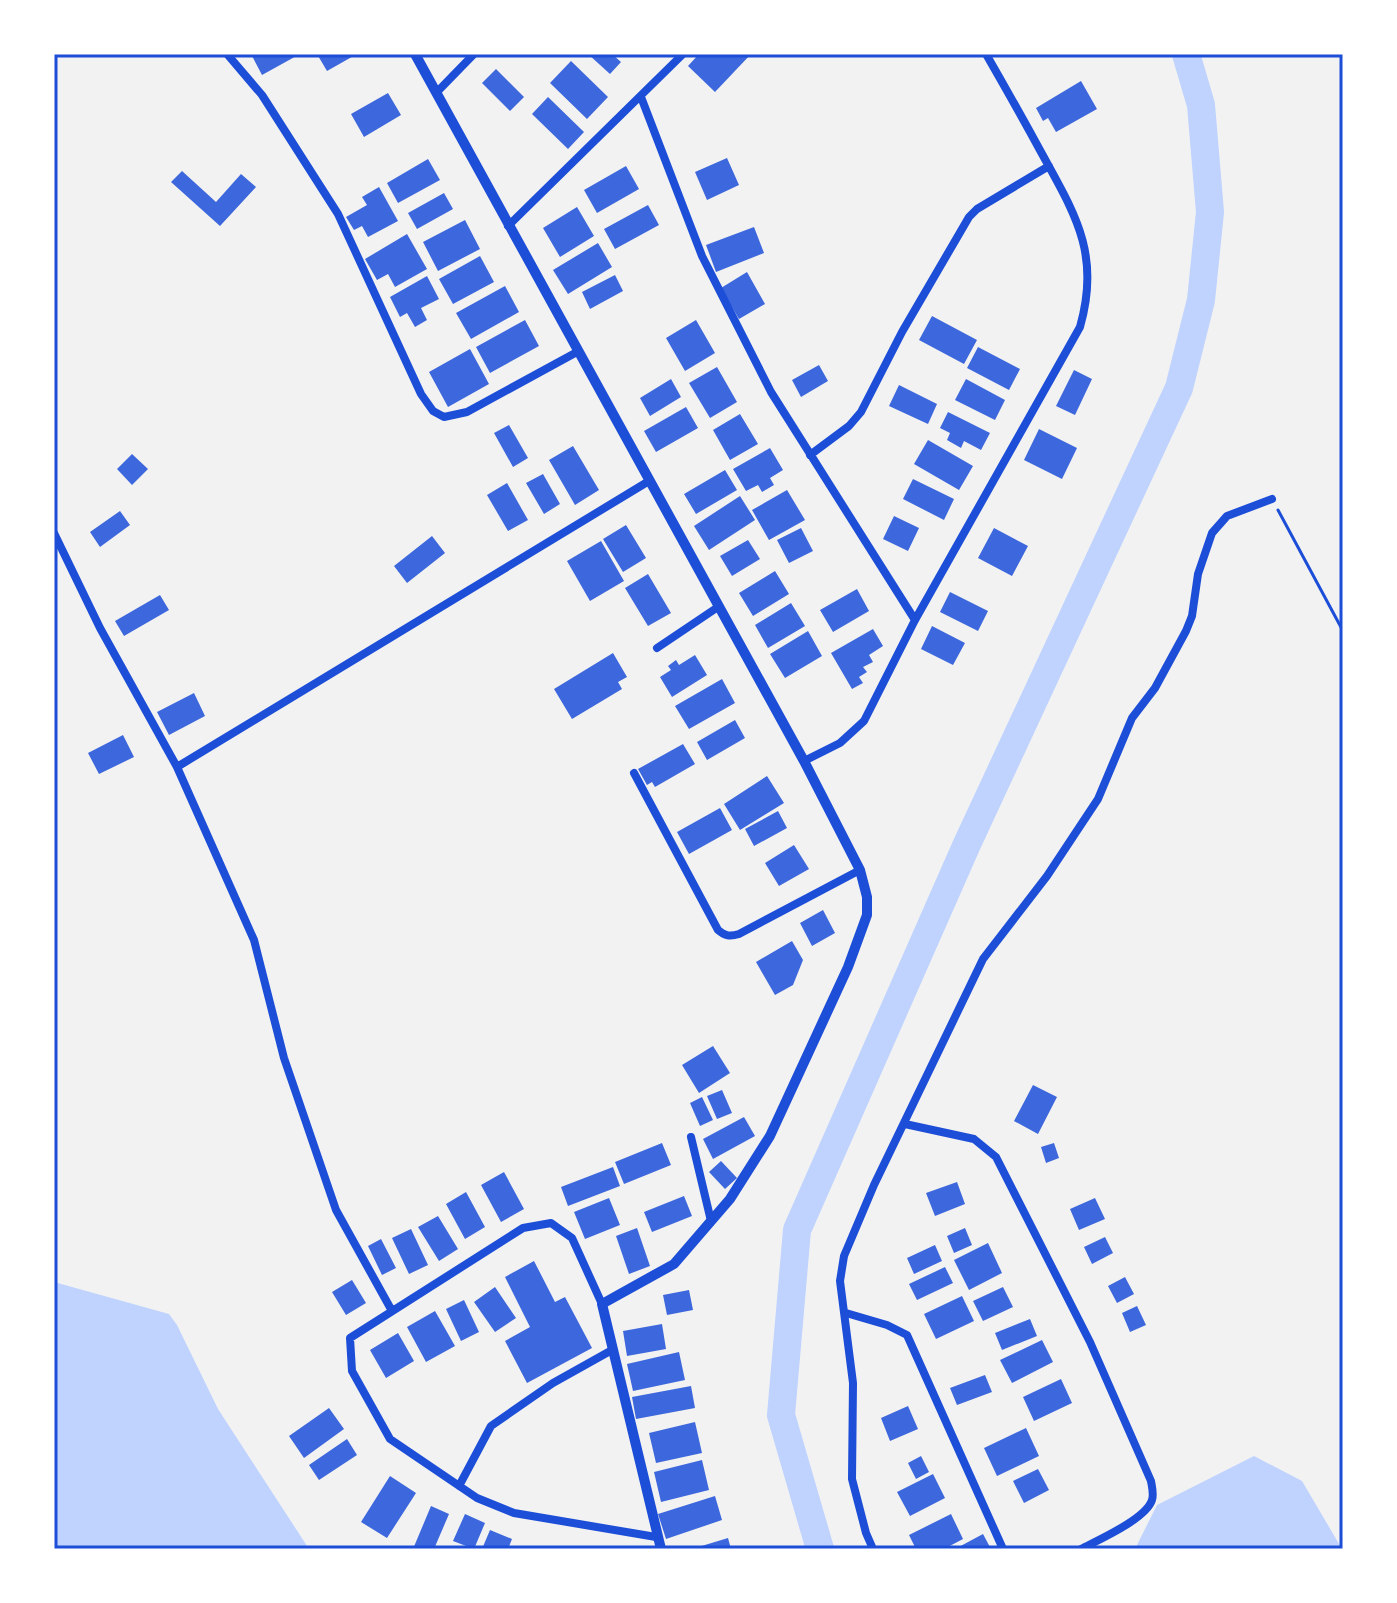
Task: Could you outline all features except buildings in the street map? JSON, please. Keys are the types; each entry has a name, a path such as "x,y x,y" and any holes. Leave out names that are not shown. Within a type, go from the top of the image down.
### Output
{"street":[{"path":"227,54 262,95 338,214 421,394 433,411 444,417 467,412 577,352"},
{"path":"415,54 804,761 866,885 868,906 848,967 770,1136 743,1181 667,1270 602,1304"},
{"path":"437,92 474,54"},
{"path":"508,226 683,54"},
{"path":"804,761 840,743 864,721 915,620 1080,327 1088,300 1089,275 1077,217 986,54"},
{"path":"641,97 702,256 771,392 915,620"},
{"path":"810,455 849,426 861,412 902,332 969,217 988,202 1049,166"},
{"path":"177,767 649,481"},
{"path":"873,1549 861,1518 852,1479 853,1383 840,1281 844,1256 867,1199 983,959 1047,876 1098,799 1132,718 1155,688 1186,631 1192,616 1198,574 1212,533 1227,516 1272,499"},
{"path":"54,533 100,628 177,767 254,940 284,1058 336,1210 392,1311"},
{"path":"657,648 718,607"},
{"path":"634,773 681,865 723,934 739,934 860,870"},
{"path":"905,1124 974,1139 996,1157 1090,1342 1151,1481 1153,1498 1147,1509 1122,1527 1081,1549"},
{"path":"691,1137 711,1221"},
{"path":"656,1537 514,1513 477,1498 390,1439 352,1371 350,1338 523,1228 551,1223 572,1238 602,1304 661,1549"},
{"path":"846,1313 887,1325 907,1335 1003,1549"},
{"path":"459,1486 491,1426 553,1383 612,1350"}],"path":[{"path":"1272,499 1343,631"}],"water":[{"path":"54,1282 169,1314 218,1409 309,1549 54,1549"},
{"path":"1254,1456 1302,1481 1342,1549 1135,1549 1157,1505"}],"waterway":[{"path":"820,1549 781,1415 797,1230 967,844 1179,388 1201,300 1210,212 1201,105 1186,54"}]}
